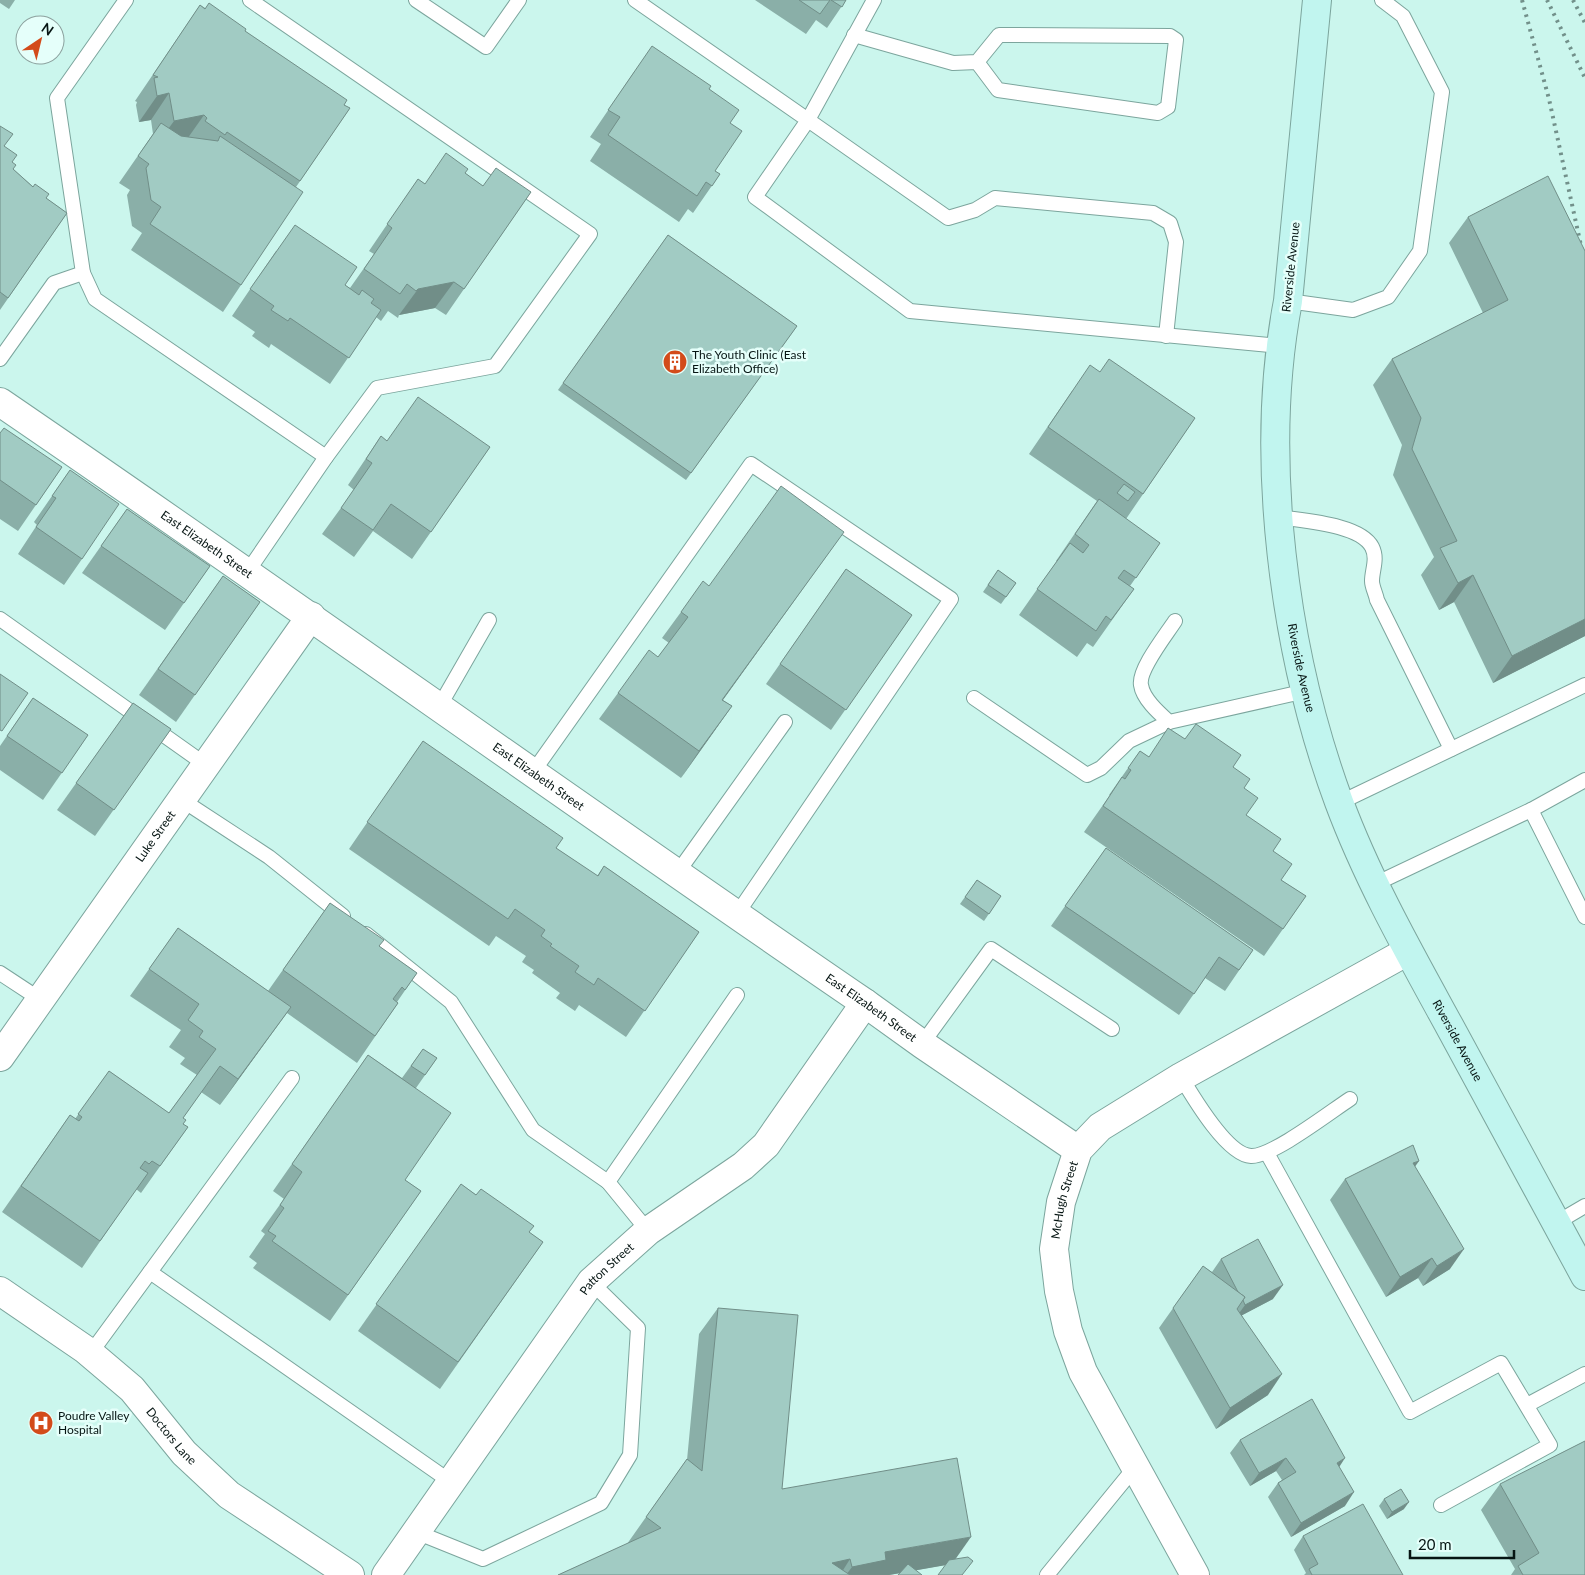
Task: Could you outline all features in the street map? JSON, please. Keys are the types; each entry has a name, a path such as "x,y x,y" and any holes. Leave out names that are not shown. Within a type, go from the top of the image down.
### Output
{"main road":[{"name":"Riverside Avenue","path":"1317,0 1288,301 1279,346 1276,446 1279,517 1288,598 1306,691 1320,747 1339,803 1375,884 1408,952 1585,1276"}],"street":[{"name":"East Elizabeth Street","path":"0,402 248,571 439,708 678,872 922,1044 1078,1150"},
{"name":"Luke Street","path":"0,1057 311,616"},
{"name":"McHugh Street","path":"1195,1575 1083,1372 1068,1330 1059,1290 1054,1248 1061,1202 1078,1150 1100,1127 1181,1077 1408,952"},
{"name":"Patton Street","path":"386,1575 591,1282 648,1231 743,1166 766,1145 866,1003"},
{"name":"Doctors Lane","path":"0,1291 90,1354 132,1389 184,1453 229,1495 350,1575"}],"lane":[{"path":"126,0 57,98 83,273 95,299 326,457"},
{"path":"248,571 326,457 377,388 495,366 590,234 250,0"},
{"path":"416,0 486,47 519,0"},
{"path":"635,0 948,218 975,210 995,198 1152,213 1170,223 1176,242 1166,336"},
{"path":"874,0 808,120 754,196 910,311 1279,346"},
{"path":"1288,301 1353,310 1388,297 1420,252 1442,92 1403,16 1382,0"},
{"path":"854,35 953,63 977,62 999,34 1170,36 1176,40 1168,107 1158,113 998,90 977,62"},
{"path":"0,359 54,283 83,273"},
{"path":"533,772 751,464 951,599 736,914"},
{"path":"1279,517 1346,529 1358,534 1372,546 1375,561 1372,582 1377,600 1451,749"},
{"path":"0,619 206,765"},
{"path":"439,708 489,620"},
{"path":"1169,722 1157,711 1141,686 1142,674 1175,621"},
{"path":"1339,803 1585,686"},
{"path":"974,698 1087,775 1101,768 1129,741 1169,722 1306,691"},
{"path":"678,872 785,722"},
{"path":"1375,884 1531,810 1585,780"},
{"path":"182,800 269,857 451,1002 533,1130 608,1182 648,1231"},
{"path":"1531,810 1585,917"},
{"path":"922,1044 991,949 1112,1029"},
{"path":"0,973 41,1000"},
{"path":"608,1182 737,995"},
{"path":"1181,1077 1203,1112 1228,1144 1250,1156 1267,1153 1350,1099"},
{"path":"90,1354 292,1078"},
{"path":"1267,1153 1410,1412 1501,1364 1550,1445 1441,1505"},
{"path":"1556,1223 1585,1206"},
{"path":"150,1272 451,1482"},
{"path":"416,1532 483,1559 600,1502 630,1455 638,1328 591,1282"},
{"path":"1527,1405 1585,1374"},
{"path":"1047,1575 1136,1466"}],"building":[{"path":"799,0 830,0 820,14"},
{"path":"831,0 846,0 842,7"},
{"path":"209,3 246,29 245,31 347,100 344,105 350,108 300,181 227,132 225,135 205,121 207,118 204,115 174,121 169,93 157,96 154,78 158,77 153,75 200,5 205,9"},
{"path":"652,46 711,86 709,89 739,110 730,123 742,131 715,171 720,174 712,186 706,182 697,196 608,135 620,117 608,110"},
{"path":"161,123 181,136 218,141 220,136 303,192 241,285 150,224 161,207 151,200 146,168 149,164 138,156"},
{"path":"0,126 13,134 4,146 17,155 12,162 16,165 13,169 33,187 35,184 49,194 46,198 67,213 8,298 0,292"},
{"path":"446,153 468,169 465,173 483,186 496,168 531,192 464,289 454,282 416,291 407,284 400,294 364,269 392,228 387,224 418,179 425,184"},
{"path":"1548,176 1585,251 1585,619 1512,656 1473,575 1458,583 1440,548 1457,541 1412,449 1421,418 1392,359 1508,300 1468,217"},
{"path":"295,225 357,267 345,285 359,295 362,290 374,299 371,303 381,310 349,358 290,318 288,321 271,310 274,306 250,289"},
{"name":"The Youth Clinic (East Elizabeth Office)","path":"668,235 797,326 691,473 563,383"},
{"path":"1109,359 1195,418 1143,494 1048,427 1090,365 1100,372"},
{"path":"418,397 490,447 431,532 391,504 373,530 341,508 372,463 366,459 381,436 387,441"},
{"path":"4,428 62,467 36,505 0,480 0,433"},
{"path":"70,470 119,504 82,559 36,527 56,498 52,496"},
{"path":"1124,484 1135,492 1128,501 1117,493"},
{"path":"781,486 844,532 722,700 732,706 699,751 618,693 649,650 658,657 688,617 681,612 703,581 709,586"},
{"path":"1099,499 1160,543 1136,578 1124,570 1118,578 1134,589 1111,620 1106,616 1096,631 1037,589 1070,543 1083,553 1089,545 1075,534"},
{"path":"127,509 210,566 184,603 101,546"},
{"path":"846,569 912,615 846,710 780,664"},
{"path":"998,570 1016,583 1006,597 988,585"},
{"path":"223,576 260,602 195,695 158,669"},
{"path":"0,674 28,693 2,731 0,730"},
{"path":"33,698 88,735 62,773 7,736"},
{"path":"133,703 171,729 114,810 76,783"},
{"path":"1196,724 1241,755 1233,767 1250,779 1244,788 1258,798 1246,815 1281,839 1273,851 1292,864 1281,880 1306,896 1283,929 1103,806 1122,777 1125,779 1131,770 1128,768 1140,751 1149,757 1168,728 1185,739"},
{"path":"423,741 563,838 556,848 598,876 604,866 699,932 645,1011 598,978 594,985 575,972 579,966 550,946 552,944 541,936 545,930 515,909 508,919 367,822"},
{"path":"1106,848 1253,950 1239,970 1219,957 1194,994 1065,906"},
{"path":"977,880 1001,896 989,914 965,897"},
{"path":"330,903 384,940 379,946 417,973 405,990 402,987 393,999 398,1003 375,1036 283,970"},
{"path":"178,928 291,1007 238,1079 220,1066 183,1118 186,1120 183,1124 188,1127 160,1166 152,1161 149,1164 145,1161 140,1168 148,1173 100,1241 21,1186 70,1115 79,1121 82,1117 78,1114 109,1071 169,1113 216,1049 199,1037 203,1031 188,1020 199,1004 149,969"},
{"path":"423,1049 437,1058 425,1075 411,1066"},
{"path":"368,1055 451,1113 405,1180 421,1191 348,1295 272,1241 276,1236 268,1231 284,1208 280,1205 302,1172 292,1164"},
{"path":"1413,1145 1419,1161 1413,1163 1464,1249 1437,1266 1432,1258 1400,1277 1345,1179"},
{"path":"461,1184 476,1195 481,1189 534,1226 529,1232 543,1242 458,1362 376,1304"},
{"path":"1258,1239 1283,1285 1245,1305 1243,1300 1245,1297 1238,1292 1221,1259"},
{"path":"1203,1266 1245,1297 1237,1309 1282,1374 1230,1408 1173,1308"},
{"path":"718,1308 798,1315 782,1489 957,1458 971,1537 885,1552 886,1560 852,1567 850,1559 832,1563 850,1575 558,1575 661,1528 646,1517 687,1459 702,1471"},
{"path":"1312,1399 1345,1458 1337,1463 1354,1492 1301,1523 1278,1483 1296,1472 1286,1458 1259,1473 1240,1440"},
{"path":"1585,1441 1585,1575 1523,1575 1518,1566 1539,1553 1500,1484"},
{"path":"1401,1489 1409,1502 1392,1512 1384,1499"},
{"path":"1363,1504 1403,1575 1312,1575 1309,1569 1318,1564 1303,1536"},
{"path":"968,1557 973,1561 962,1575 938,1575 949,1560"},
{"path":"908,1564 922,1575 898,1575"}],"railway":[{"path":"1522,0 1549,99 1585,264"},
{"path":"1547,0 1585,78"},
{"path":"1573,0 1585,23"}],"place":[{"name":"The Youth Clinic (East Elizabeth Office)","path":"675,362"},
{"name":"Poudre Valley Hospital","path":"41,1423"}]}
